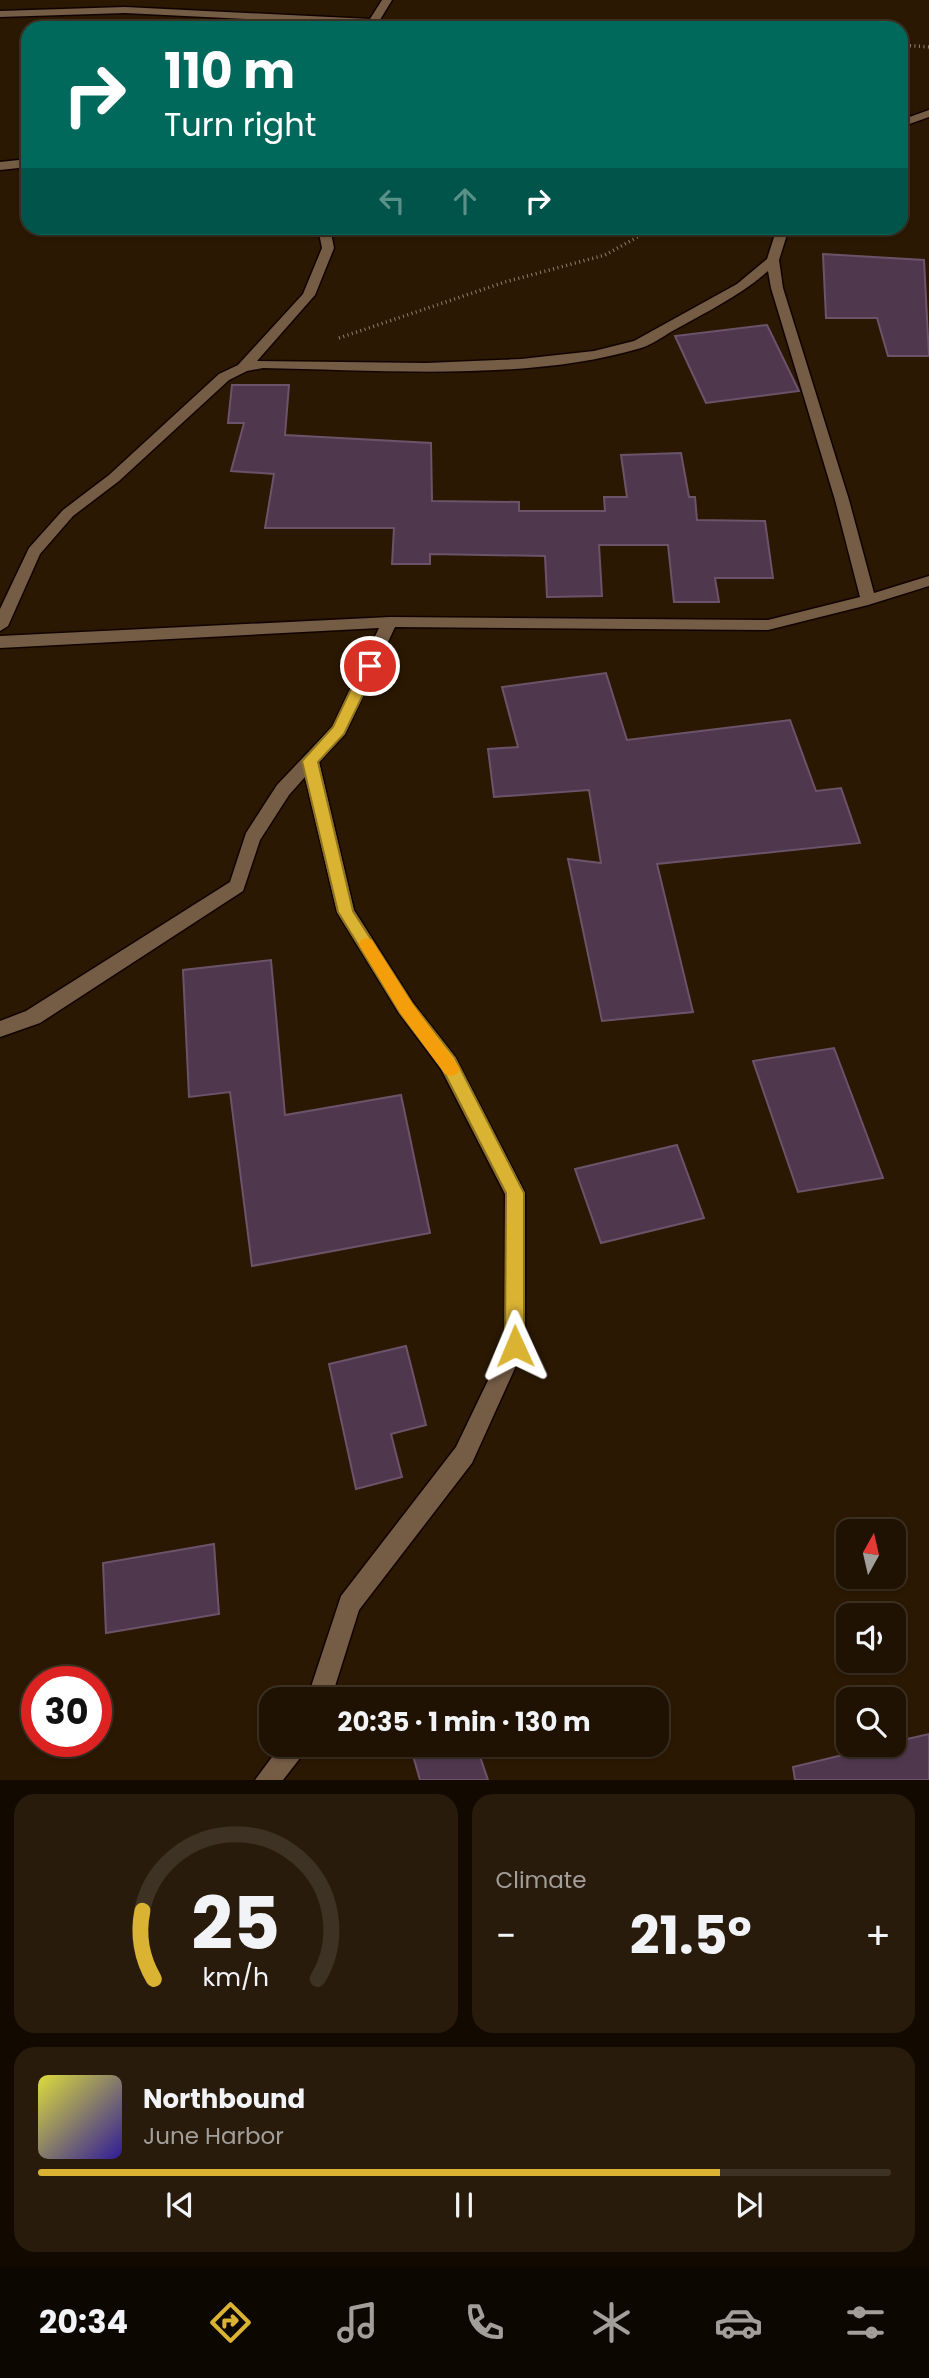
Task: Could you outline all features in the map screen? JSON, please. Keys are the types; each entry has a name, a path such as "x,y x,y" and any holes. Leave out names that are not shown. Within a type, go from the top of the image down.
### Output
{"street":[{"path":"374,21 387,0"},
{"path":"0,14 125,10 305,21"},
{"path":"908,121 929,113"},
{"path":"0,166 21,164"},
{"path":"243,368 309,295 328,248 325,235"},
{"path":"781,235 773,260 776,288 842,500 868,600"},
{"path":"0,626 34,552 68,513 114,478 224,377 243,368 263,364 426,368 521,363 594,355 639,344 742,287 773,260"},
{"path":"0,642 390,622 768,625 868,600 929,581"},
{"path":"0,1029 33,1017 237,886 252,838 283,790 339,730 390,622"},
{"path":"310,761 346,912 406,1008 449,1063 515,1193 515,1346 464,1455 349,1604 323,1687"},
{"path":"267,1780 286,1757"}],"path":[{"path":"908,46 929,47"},
{"path":"327,342 505,282 606,255 642,235"}],"building":[{"path":"823,254 924,260 929,356 888,356 877,318 826,318"},
{"path":"767,325 799,391 706,403 675,336"},
{"path":"232,385 289,385 285,435 431,443 432,501 519,502 519,511 605,511 604,497 627,497 621,455 681,453 689,497 695,497 697,520 765,521 773,578 715,578 719,602 674,602 668,545 599,545 602,596 547,597 545,556 430,554 430,564 392,564 394,528 265,528 274,474 231,471 244,423 228,423"},
{"path":"606,673 627,740 790,720 816,791 841,788 860,843 657,864 693,1012 602,1021 568,859 601,863 589,790 494,797 488,749 518,747 502,687"},
{"path":"271,960 285,1115 401,1095 430,1233 252,1266 230,1092 189,1097 183,970"},
{"path":"834,1048 883,1178 798,1192 753,1061"},
{"path":"677,1145 704,1218 601,1243 575,1169"},
{"path":"406,1346 426,1425 391,1434 402,1477 356,1489 329,1364"},
{"path":"214,1544 219,1614 106,1633 103,1563"},
{"path":"929,1734 929,1780 795,1780 793,1767 836,1757 906,1757 906,1739"},
{"path":"413,1757 480,1757 488,1780 420,1780"}],"slow traffic":[{"path":"367,945 406,1008 451,1069"}],"route":[{"path":"370,666 339,730 310,761 346,912 406,1008 449,1063 515,1193 515,1346"}]}
